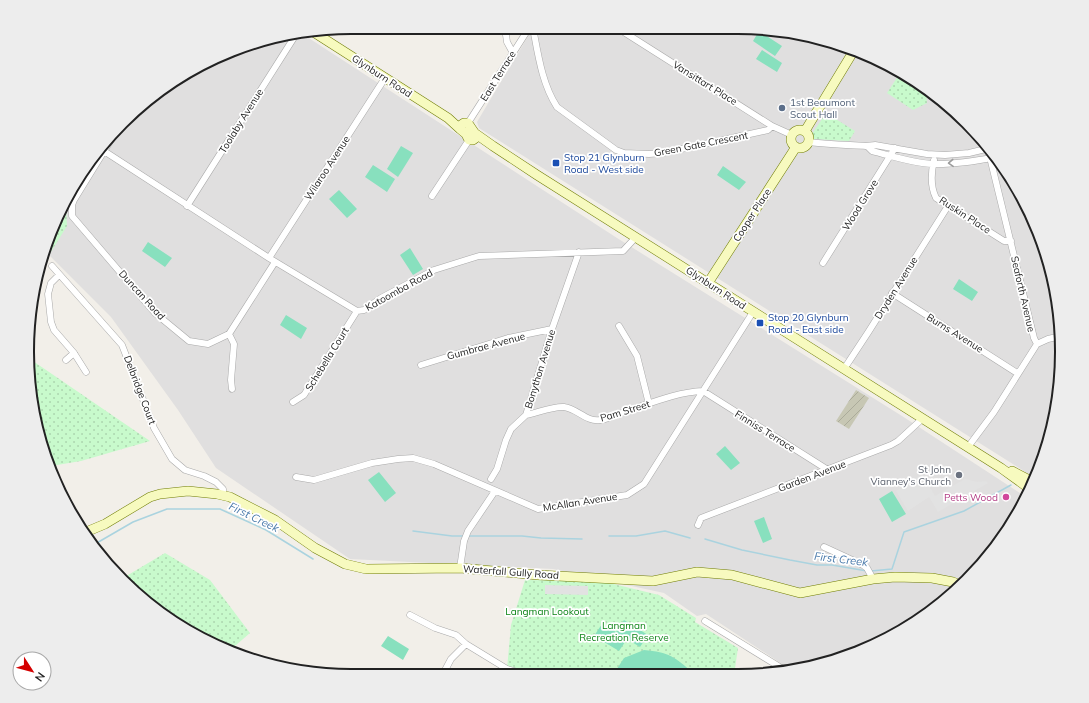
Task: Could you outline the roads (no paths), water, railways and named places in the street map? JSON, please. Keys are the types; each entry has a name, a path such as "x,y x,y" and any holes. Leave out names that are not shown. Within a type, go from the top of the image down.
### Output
{"street":[{"path":"506,34 507,42 513,53"},
{"name":"East Terrace","path":"464,125 525,34"},
{"name":"Green Gate Crescent","path":"534,34 541,68 552,100 557,107 616,150 635,154 663,153 768,130 772,126"},
{"name":"Vansittart Place","path":"627,34 772,126 792,135"},
{"name":"Glynburn Road","path":"321,36 448,118 464,125 466,134 493,146 1001,468 1025,485"},
{"name":"Toolaby Avenue","path":"187,206 293,40"},
{"path":"805,131 851,55"},
{"name":"Wilaroo Avenue","path":"272,260 385,78"},
{"path":"797,130 805,131 808,136 808,142 804,147 796,147 791,142 792,135 797,130"},
{"path":"432,196 473,138"},
{"path":"808,142 821,144 875,145 935,155 969,153 982,149"},
{"path":"868,146 872,151 933,164 965,162 989,158"},
{"name":"Cooper Place","path":"708,283 796,147"},
{"name":"Wood Grove","path":"823,263 895,148"},
{"name":"Katoomba Road","path":"105,152 272,260 357,311 364,310 381,298 434,270 479,256 623,251 636,237"},
{"name":"Ruskin Place","path":"935,155 931,180 932,190 936,198 1004,241 1011,241"},
{"name":"Seaforth Avenue","path":"968,448 994,412 1017,373 1037,344 1034,338 991,160"},
{"name":"Duncan Road","path":"98,161 74,200 72,205 72,216 155,312 189,341 208,344 230,334"},
{"name":"Dryden Avenue","path":"844,369 948,206"},
{"name":"Bonython Avenue","path":"491,479 497,468 511,429 526,415 552,329 579,252"},
{"path":"232,389 231,380 234,344 230,334 272,260"},
{"name":"Delbridge Court","path":"52,266 122,345 154,428 169,455 185,470 204,476 216,482 223,489 223,495"},
{"path":"59,275 51,283 48,294 51,322 54,330 74,353 86,372"},
{"name":"Burns Avenue","path":"892,293 1017,373"},
{"name":"Schebella Court","path":"293,402 304,395 357,311"},
{"name":"McAllan Avenue","path":"296,477 314,480 372,463 413,458 434,464 538,509 627,495 644,484 753,312"},
{"path":"619,326 637,356 649,404"},
{"name":"Gumbrae Avenue","path":"420,365 508,338 552,329"},
{"path":"1037,344 1054,338"},
{"path":"66,360 74,353"},
{"name":"Pam Street","path":"526,415 554,407 563,407 572,409 592,420 601,420 649,404 692,392 703,391"},
{"name":"Finniss Terrace","path":"703,391 828,470"},
{"name":"Garden Avenue","path":"698,525 701,518 828,470 894,443 904,436 922,418"},
{"name":"Glynburn Road","path":"1001,468 1012,470 1028,479"},
{"name":"Waterfall Gully Road","path":"90,530 105,524 150,497 160,494 188,491 223,495 250,506 275,520 315,548 345,564 366,569 460,568 538,575 653,581 697,572 732,575 800,593 870,574 932,578 955,583"},
{"path":"460,568 464,541 468,531 495,491"},
{"path":"824,547 863,564 870,574"},
{"path":"410,615 435,628 456,635 466,644 507,669"},
{"path":"705,621 776,666"},
{"path":"446,669 451,659 466,644"}],"waterway":[{"name":"First Creek","path":"871,571 892,569 904,532 964,511 1011,485"},
{"name":"First Creek","path":"98,542 133,522 167,509 220,509 266,530 313,559"},
{"name":"First Creek","path":"413,531 463,536"},
{"name":"First Creek","path":"609,536 636,536 665,531 690,538"},
{"name":"First Creek","path":"469,536 522,536 582,539"},
{"name":"First Creek","path":"705,539 742,550 790,560 867,571"}],"place":[{"name":"1st Beaumont Scout Hall","path":"782,108"},
{"name":"Stop 21 Glynburn Road - West side","path":"556,163"},
{"name":"Stop 20 Glynburn Road - East side","path":"760,323"},
{"name":"St John Vianney's Church","path":"959,475"},
{"name":"Petts Wood","path":"1006,497"}],"park label":[{"name":"Langman Lookout","path":"547,611"},
{"name":"Langman Recreation Reserve","path":"624,630"}]}
